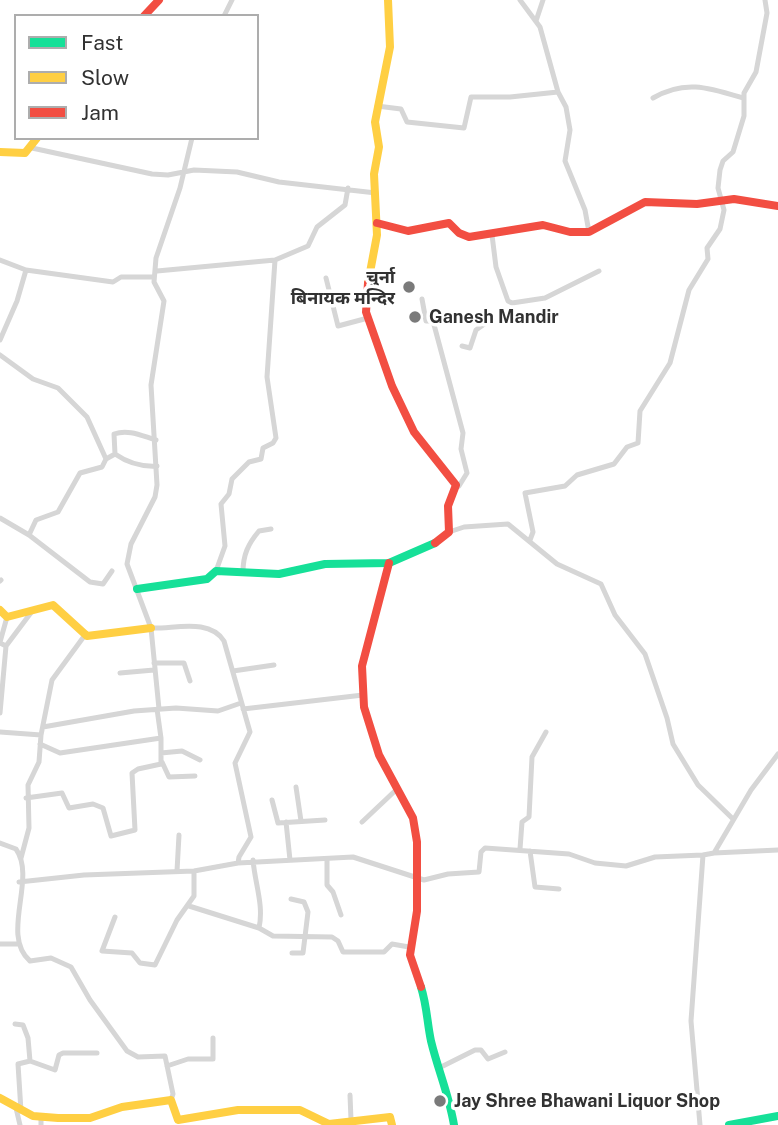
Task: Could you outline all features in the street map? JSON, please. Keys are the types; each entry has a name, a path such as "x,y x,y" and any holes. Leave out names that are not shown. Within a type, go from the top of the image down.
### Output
{"street":[{"path":"146,14 159,0"},
{"path":"387,0 390,47 377,106 379,147 374,174 377,223 369,275 368,318 392,386 414,432 450,474 456,485 448,506 449,532"},
{"path":"520,0 536,22 558,92 566,107 570,130 565,161 585,209 589,232"},
{"path":"536,22 543,0"},
{"path":"530,540 533,532 525,493 565,486 577,475 614,464 627,447 638,443 640,411 670,363 689,290 709,259 707,248 720,229 723,201 718,188 720,170 723,161 733,152 744,116 743,98 756,72 767,13 765,0"},
{"path":"653,98 680,86 693,85 743,98"},
{"path":"377,106 401,109 407,122 464,128 471,97 518,97 558,92"},
{"path":"0,152 25,153 32,148 36,140"},
{"path":"191,140 159,244 155,274 164,301 151,385 150,413 156,440 155,497 129,554 129,573 151,628 162,762 169,777 195,776"},
{"path":"32,148 152,174 194,170 237,172 279,182 376,193"},
{"path":"0,260 26,270 113,282 121,277 275,260 308,246 317,227 345,205 348,188"},
{"path":"377,223 408,230 449,223 464,236 492,235 543,225 570,232 589,232 640,203 697,204 744,200 778,206"},
{"path":"492,235 499,280 508,301 512,303 531,303 545,298 599,271"},
{"path":"137,589 207,579 216,571 225,546 221,505 230,492 231,482 249,462 261,459 263,448 276,439 267,377 275,260"},
{"path":"0,340 17,301 26,270"},
{"path":"326,278 338,326 368,318"},
{"path":"422,299 426,321 433,321 463,433 461,449 467,473 459,486"},
{"path":"462,346 470,348 477,330 490,320"},
{"path":"0,355 33,379 58,388 88,416 106,459"},
{"path":"115,454 114,435 120,432 130,432 156,440"},
{"path":"29,534 36,520 58,512 80,473 102,467 106,459 115,454"},
{"path":"115,454 144,467 157,466"},
{"path":"0,518 29,534 90,582 103,584 112,571"},
{"path":"216,571 279,574 325,564 389,562 433,545 449,532 464,527 508,524 557,564 601,584 615,615 645,654 673,744 698,785 733,820"},
{"path":"243,572 243,558 252,540 259,531 271,529"},
{"path":"389,562 363,659 363,695 379,755 413,818 417,880 416,911 409,947 429,1013 431,1040 441,1067 454,1125"},
{"path":"0,713 4,614 53,605 85,635 151,628 201,627 216,632 224,641 250,732 235,763 251,837 238,863"},
{"path":"2,644 33,610"},
{"path":"85,635 68,662 54,676 41,735 39,762 28,785 26,799 29,828 21,858 13,923 17,944 30,961 51,958 69,964 127,1051 138,1057 165,1056 177,1122 237,1110 300,1110 326,1124 390,1117 392,1125"},
{"path":"120,673 184,663 190,681"},
{"path":"233,671 274,665"},
{"path":"43,727 158,709 218,711 242,706 363,695"},
{"path":"0,732 41,735"},
{"path":"520,849 522,822 529,817 531,802 532,757 546,732"},
{"path":"40,744 60,753 161,738"},
{"path":"162,752 182,751 200,760"},
{"path":"715,853 733,820 778,754"},
{"path":"26,799 58,792 62,793 69,808 97,805 103,808 111,836 124,834 137,827 133,771 162,762"},
{"path":"296,787 301,821"},
{"path":"362,822 397,789"},
{"path":"272,800 275,820 325,820"},
{"path":"286,822 290,860"},
{"path":"177,871 179,835"},
{"path":"0,843 16,849 21,858"},
{"path":"19,882 194,872 253,860 364,858 417,880 479,872 481,852 485,848 520,849 626,866 655,857 778,849"},
{"path":"530,851 535,887 559,888"},
{"path":"700,1125 691,1021 703,855"},
{"path":"327,859 327,885 334,892 341,915"},
{"path":"253,860 256,887 260,896 258,928"},
{"path":"115,917 102,951 132,953 140,963 149,966 158,962 177,919 194,896 194,872"},
{"path":"291,900 300,900 307,906 303,953 292,953"},
{"path":"189,906 258,928 273,936 336,938 343,952 351,954 384,952 392,944 409,947"},
{"path":"0,944 17,944"},
{"path":"15,1024 22,1024 28,1038 30,1061"},
{"path":"167,1066 188,1059 213,1059 213,1038"},
{"path":"441,1067 475,1050 481,1050 488,1059 505,1052"},
{"path":"20,1125 18,1064 30,1061 55,1070 63,1053 97,1053"},
{"path":"350,1096 351,1120"},
{"path":"0,1098 41,1121 92,1121 122,1107 171,1100"},
{"path":"729,1125 778,1116"}],"traffic: fast":[{"path":"137,589 207,579 216,571 279,574 325,564 389,563 435,543"},
{"path":"421,987 431,1041 454,1125"},
{"path":"729,1125 778,1116"}],"traffic: slow":[{"path":"368,283 377,235 374,174 379,147 375,122 390,47 388,0"},
{"path":"0,152 25,153 35,140"},
{"path":"0,610 7,617 53,605 87,636 151,628"},
{"path":"0,1098 33,1116 58,1118 90,1118 122,1107 171,1100 178,1120 238,1110 300,1110 329,1124 390,1117 392,1125"}],"traffic: jam":[{"path":"146,14 159,0"},
{"path":"377,223 408,231 449,223 459,233 469,237 543,225 570,232 589,232 645,202 697,204 734,199 778,206"},
{"path":"368,283 366,312 392,386 414,432 456,485 448,506 449,532 435,543"},
{"path":"389,563 362,666 364,707 379,755 413,818 417,842 417,911 410,955 421,987"}],"place":[{"name":"चुर्ना बिनायक मन्दिर","path":"409,287"},
{"name":"Ganesh Mandir","path":"415,317"},
{"name":"Jay Shree Bhawani Liquor Shop","path":"440,1101"}]}
